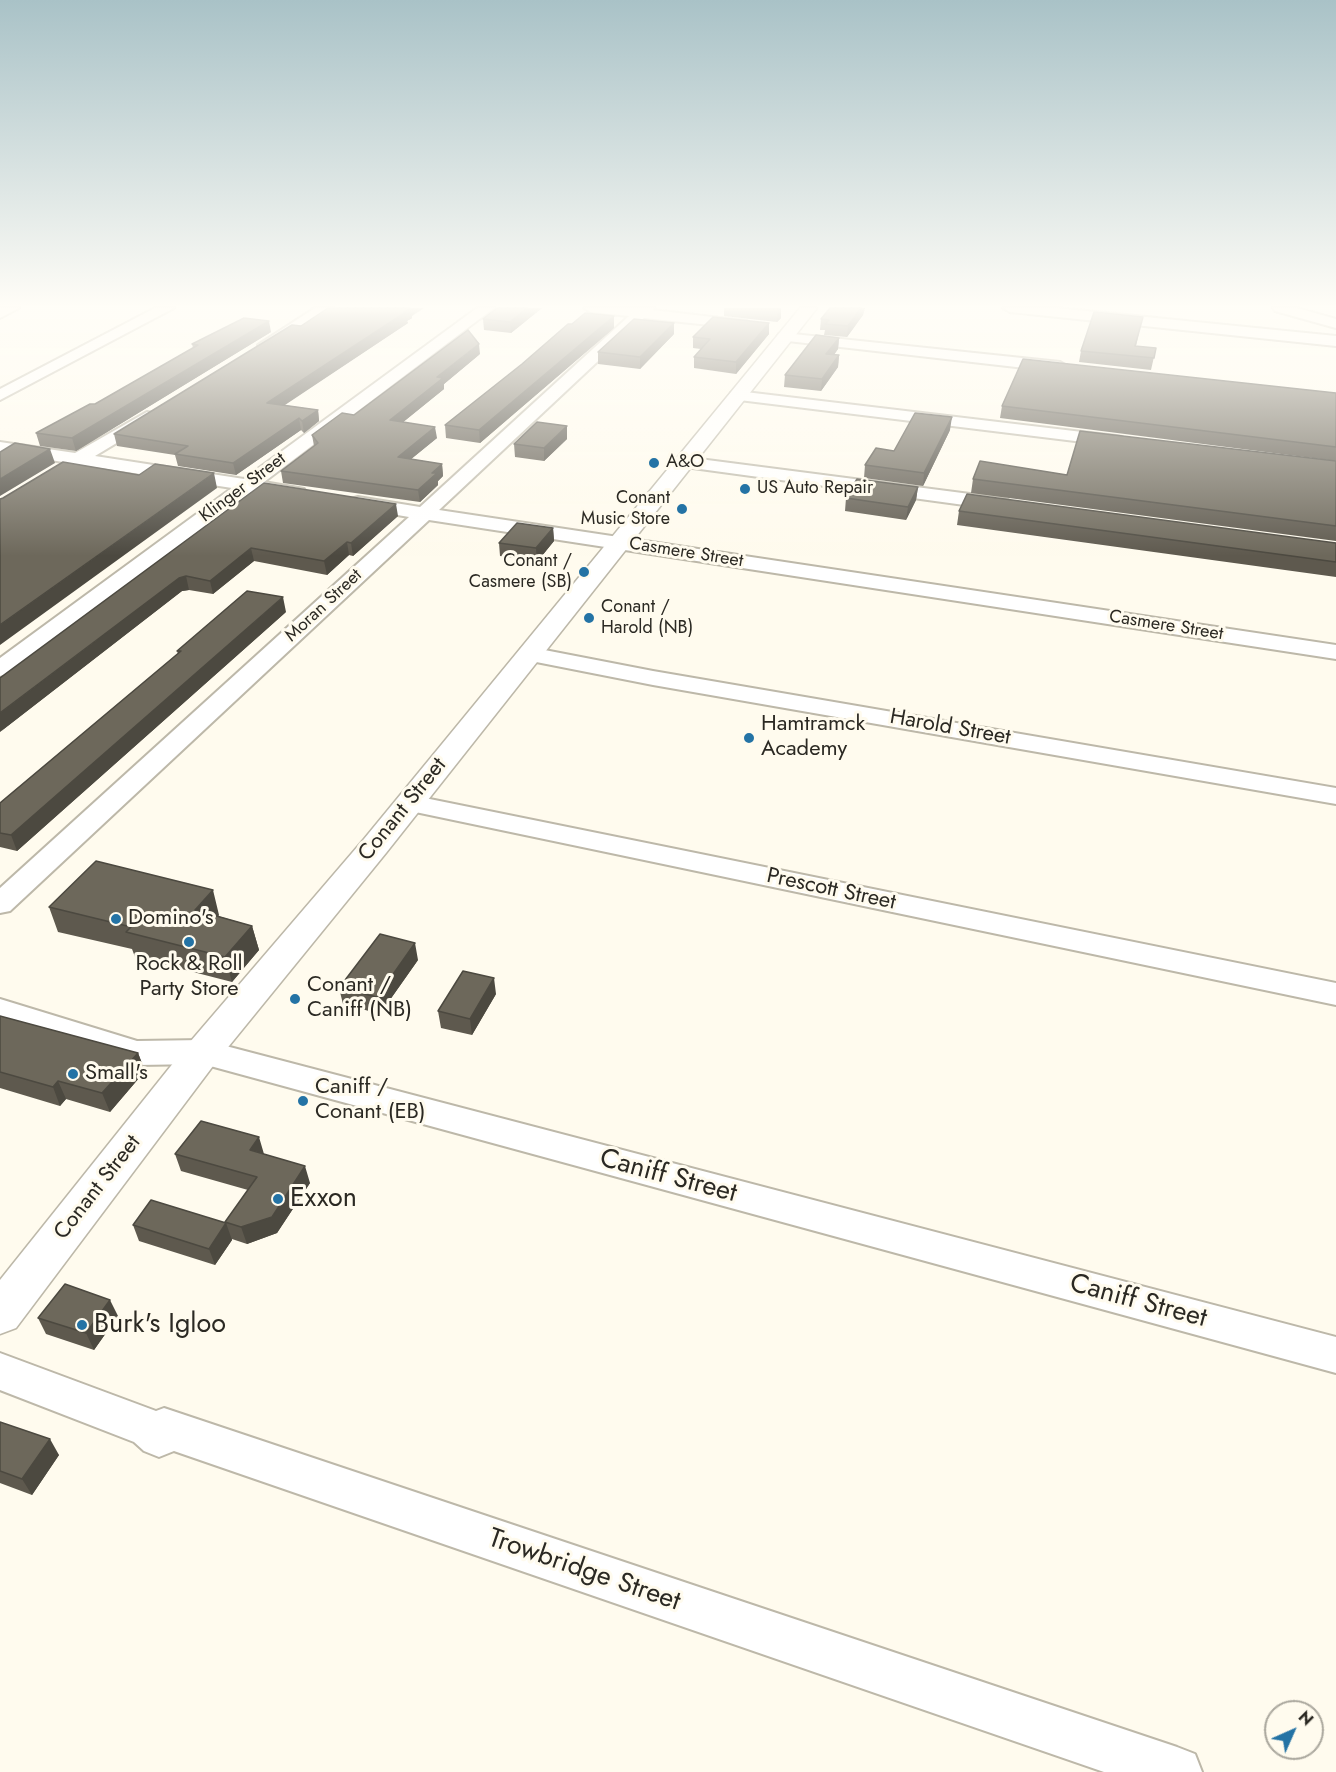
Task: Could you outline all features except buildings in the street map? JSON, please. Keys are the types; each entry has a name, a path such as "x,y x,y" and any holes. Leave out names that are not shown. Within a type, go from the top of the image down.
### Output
{"main road":[{"name":"Conant Street","path":"0,1314 204,1052 410,803 740,391"}],"street":[{"name":"Klinger Street","path":"0,669 374,391"},
{"name":"Moran Street","path":"0,904 558,391"},
{"path":"737,396 1136,444"},
{"path":"59,471 158,411"},
{"path":"0,447 318,496"},
{"path":"684,462 1020,507"},
{"name":"Casmere Street","path":"338,500 1336,652"},
{"name":"Harold Street","path":"529,654 653,678 1336,795"},
{"name":"Prescott Street","path":"410,803 1336,994"},
{"name":"Caniff Street","path":"0,1010 137,1053 204,1052 1336,1355"},
{"name":"Trowbridge Street","path":"0,1371 149,1428 159,1437 164,1428 1177,1772"}],"place":[{"name":"A&O","path":"654,463"},
{"name":"US Auto Repair","path":"745,489"},
{"name":"Conant Music Store","path":"682,509"},
{"name":"Conant / Casmere (SB)","path":"584,572"},
{"name":"Conant / Harold (NB)","path":"589,618"},
{"name":"Hamtramck Academy","path":"749,738"},
{"name":"Domino's","path":"116,919"},
{"name":"Rock & Roll Party Store","path":"189,942"},
{"name":"Conant / Caniff (NB)","path":"295,999"},
{"name":"Small's","path":"73,1074"},
{"name":"Caniff / Conant (EB)","path":"303,1101"},
{"name":"Exxon","path":"278,1199"},
{"name":"Burk's Igloo","path":"82,1325"}]}
